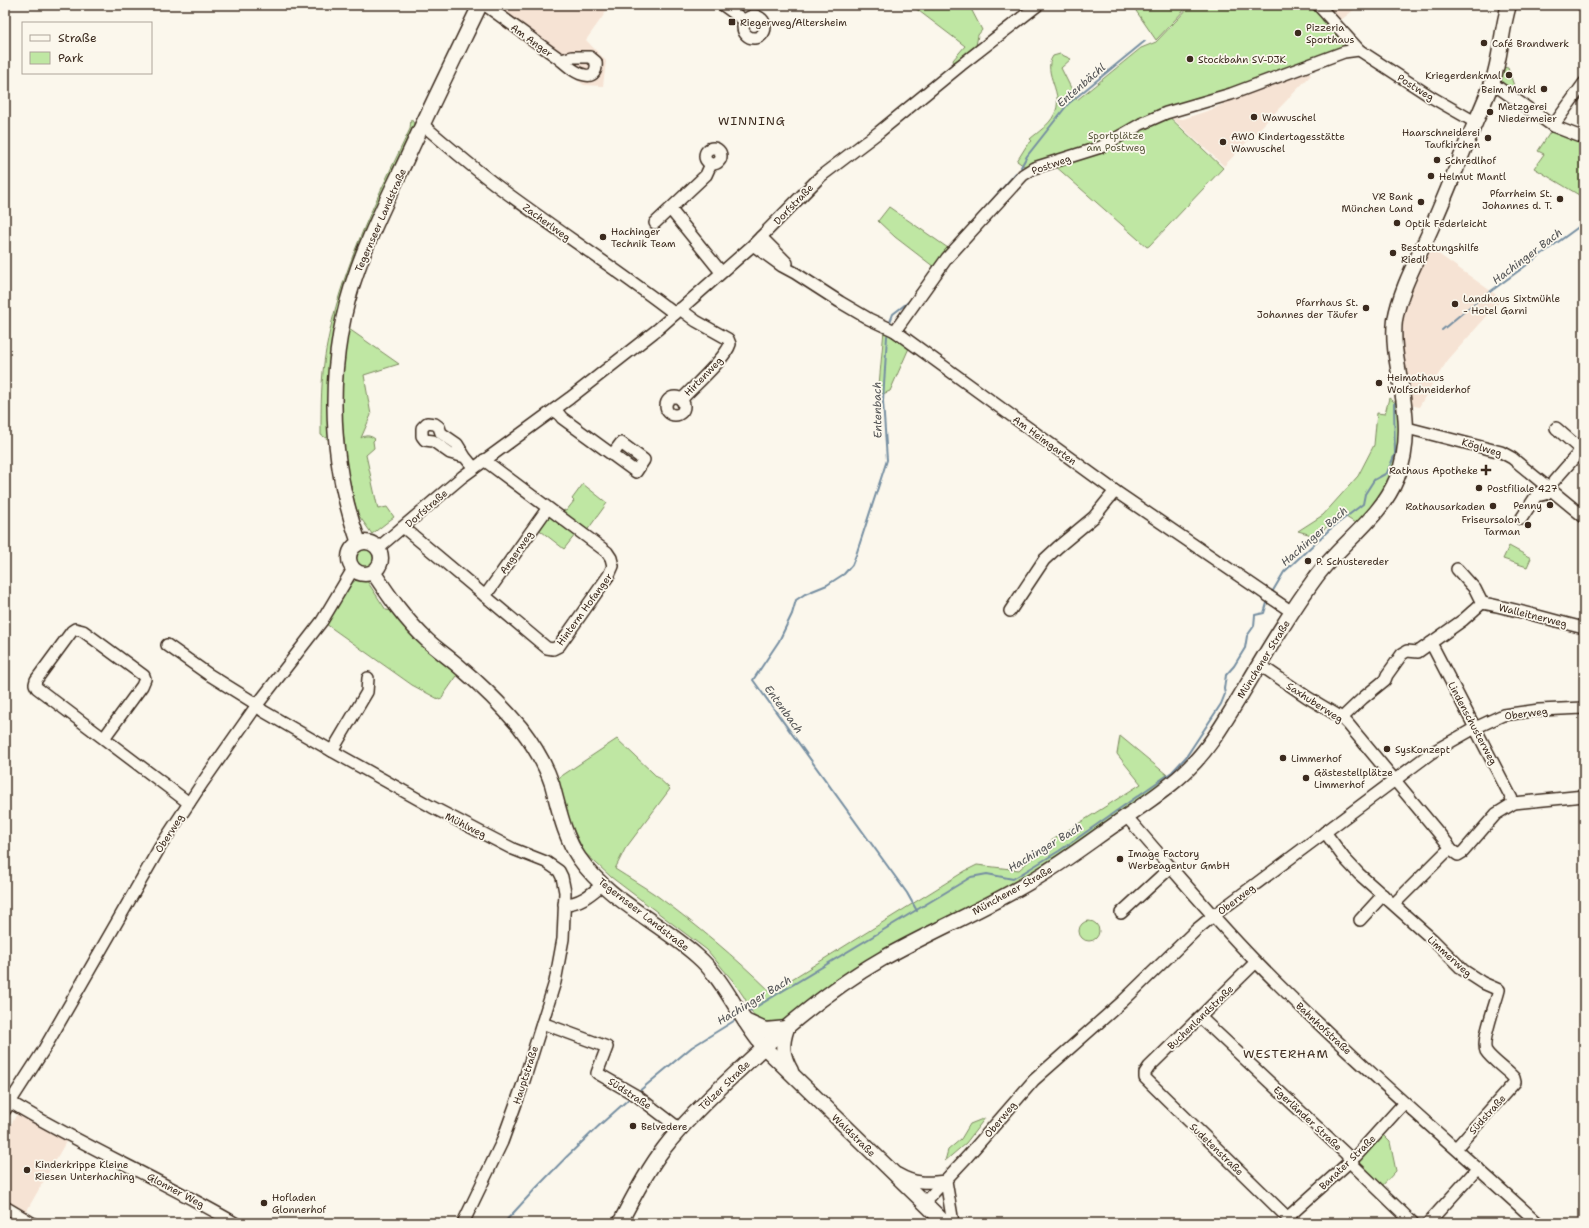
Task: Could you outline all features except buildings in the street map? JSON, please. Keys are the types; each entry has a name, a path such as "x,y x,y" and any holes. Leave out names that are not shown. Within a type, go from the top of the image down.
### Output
{"main road":[{"name":"Tegernseer Landstraße","path":"359,543 346,503 338,458 334,401 337,354 342,322 358,268 375,225 480,5"},
{"path":"1492,83 1509,5"},
{"name":"Münchener Straße","path":"764,1047 819,1001 855,975 881,959 1041,876 1181,776 1214,739 1292,612 1319,574 1387,498 1399,474 1407,441 1406,410 1395,350 1395,318 1401,298 1492,83"},
{"path":"370,542 378,548 381,561 377,569 373,572 364,574 353,569 350,564 349,554 355,545 370,542"},
{"name":"Tegernseer Landstraße","path":"373,572 418,631 485,690 520,728 537,751 546,768 570,842 578,857 603,884 697,956 718,978 739,1014 764,1047"},
{"path":"739,1014 765,1030 787,1028 782,1040 782,1047 787,1064 794,1077"},
{"name":"Tölzer Straße","path":"620,1223 663,1149 708,1099 764,1047"},
{"name":"Waldstraße","path":"764,1047 945,1223"},
{"path":"748,1061 764,1060 776,1064 794,1077"}],"street":[{"name":"Am Anger","path":"485,5 561,60"},
{"path":"723,5 745,21"},
{"name":"Dorfstraße","path":"378,548 484,460 555,409 638,345 753,245 821,176 879,132 1038,5"},
{"name":"Postweg","path":"1318,5 1359,50 1433,98 1476,122"},
{"name":"Postweg","path":"895,331 947,258 1023,175 1034,168 1101,147 1141,124 1166,113 1231,94 1344,52 1359,50"},
{"path":"1492,83 1553,126 1584,138"},
{"path":"1553,126 1584,83"},
{"name":"Zacherlweg","path":"422,125 499,187 580,246 677,311"},
{"path":"655,223 671,210 706,175 711,164"},
{"path":"671,210 721,272"},
{"name":"Am Heimgarten","path":"761,237 795,273"},
{"name":"Am Heimgarten","path":"753,245 782,266 840,302 869,319 895,331 1115,492 1292,612"},
{"name":"Hirtenweg","path":"677,311 728,339 730,344 722,357 681,400"},
{"path":"555,409 562,418 612,455"},
{"name":"Köglweg","path":"1406,428 1501,452 1512,458 1584,517"},
{"path":"1554,481 1579,445 1556,428"},
{"path":"465,457 474,468"},
{"name":"Hinterm Hofanger","path":"403,527 547,648 553,649 559,646 609,575 613,566 611,558 607,552 547,509 484,460"},
{"path":"1010,611 1044,560 1058,546 1094,517 1115,492"},
{"path":"1521,520 1538,493 1542,495 1546,494"},
{"name":"Angerweg","path":"485,596 547,509"},
{"name":"Oberweg","path":"8,1106 43,1051 156,854 189,803 257,705 322,621 353,569"},
{"path":"1342,718 1358,702 1385,680 1402,654 1407,651 1418,652 1463,620 1482,603 1475,588 1457,569"},
{"name":"Walleitnerweg","path":"1482,603 1535,614 1547,619 1584,628"},
{"path":"104,738 142,686 145,679 144,676 83,631 75,629 72,631 35,684 37,688 189,803"},
{"name":"Lindenschusterweg","path":"1431,643 1514,803"},
{"name":"Mühlweg","path":"167,645 263,710 332,751 458,821 513,849 546,862 555,868 562,877 565,892 563,919"},
{"name":"Saxhuberweg","path":"1266,669 1307,697 1342,718 1354,730 1394,781 1447,843 1451,850"},
{"path":"332,751 367,692 368,678"},
{"name":"Oberweg","path":"924,1203 946,1181 1034,1080 1122,1002 1196,930 1325,832 1432,753 1474,728 1503,715 1539,710 1584,708"},
{"path":"1394,904 1445,853 1451,850 1458,854 1463,852 1496,814 1514,803 1584,796"},
{"name":"Bahnhofstraße","path":"1126,816 1213,916 1256,962 1314,1019 1404,1103 1538,1223"},
{"name":"Limmerweg","path":"1325,832 1344,858 1463,970 1483,983 1499,990 1484,1045 1486,1052 1514,1078"},
{"path":"1121,913 1171,867"},
{"path":"564,904 573,904 588,896 603,884"},
{"path":"1360,920 1383,895"},
{"name":"Hauptstraße","path":"463,1223 502,1142 523,1084 558,968 563,939 563,919"},
{"name":"Buchenlandstraße","path":"1145,1073 1200,1016 1256,962"},
{"name":"Egerländer Straße","path":"1200,1016 1328,1136 1413,1223"},
{"name":"Südstraße","path":"542,1022 607,1047 597,1072 635,1094 680,1129"},
{"name":"Sudetenstraße","path":"1145,1073 1145,1078 1290,1220"},
{"name":"Südstraße","path":"1456,1148 1511,1087 1515,1082 1514,1078"},
{"name":"Banater Straße","path":"1290,1220 1351,1161 1404,1103"},
{"name":"Glonner Weg","path":"8,1106 193,1198 234,1223"},
{"path":"1428,1223 1478,1168"},
{"path":"889,1169 909,1180 926,1183 946,1181 953,1223"},
{"path":"5,1207 32,1223"}],"shaded area":[{"path":"492,5 611,5 586,40 606,61 603,86 584,85 500,25 492,16"},
{"path":"1326,5 1360,5 1341,20"},
{"name":"AWO Kindertagesstätte Wawuschel","path":"1308,72 1311,75 1224,166 1172,118 1183,119 1213,109 1239,96"},
{"path":"1433,250 1502,299 1448,360 1419,407 1411,405 1400,343 1402,319 1406,301 1427,252"},
{"name":"Kinderkrippe Kleine Riesen Unterhaching","path":"17,1114 67,1140 26,1212 5,1200 5,1130 7,1131"}],"green space":[{"path":"911,5 969,5 982,30 978,35 976,46 954,64 953,60 965,46"},
{"path":"1132,5 1189,5 1156,40"},
{"name":"Sportplätze am Postweg","path":"1191,5 1310,5 1346,46 1334,53 1228,91 1163,111 1223,168 1147,247 1054,165 1024,166 1017,161 1027,145 1032,141 1030,139 1052,119 1057,107 1056,92 1050,69 1050,63 1053,56 1060,54 1071,59 1061,68 1077,100 1141,48 1156,42"},
{"path":"1503,67 1508,68 1515,89 1510,92 1504,86 1502,81 1501,74"},
{"path":"411,119 415,125 351,275 331,441 321,435 321,414 324,360 332,321 340,292 360,236 410,129"},
{"path":"1551,131 1584,140 1584,198 1534,168 1544,154 1538,151"},
{"path":"889,207 948,248 934,267 895,237 878,221"},
{"path":"349,329 399,364 364,375 371,415 361,438 368,436 375,439 373,441 374,448 366,455 378,509 387,507 394,517 372,534 357,513 344,457 341,387 344,356"},
{"path":"884,330 909,348 890,391 878,396"},
{"path":"1389,398 1400,406 1402,424 1393,479 1358,525 1343,515 1315,536 1298,531 1323,515 1358,476 1374,445 1377,413 1385,414"},
{"path":"583,484 607,503 586,532 561,514 564,510 566,511 574,501 572,499"},
{"path":"547,514 575,535 564,549 537,528"},
{"path":"365,545 373,549 377,557 373,565 365,569 357,565 353,557 357,549"},
{"path":"1509,546 1531,558 1527,567 1503,559"},
{"path":"359,578 365,578 386,610 393,611 459,673 440,700 412,685 326,624 352,583"},
{"path":"1120,736 1172,779 1039,871 876,954 813,996 784,1021 768,1023 754,1016 744,997 733,981 707,950 611,877 584,852 570,822 557,779 617,739 670,789 625,849 615,869 656,895 686,918 730,954 771,992 977,865 1019,870 1051,841 1141,784 1117,754"},
{"path":"1089,921 1096,924 1099,931 1096,938 1089,941 1082,938 1079,931 1082,924"},
{"path":"985,1118 966,1143 945,1161 948,1150 961,1139 970,1124"},
{"path":"1382,1134 1390,1142 1396,1171 1380,1188 1356,1161"}],"waterway":[{"name":"Entenbächl","path":"1021,167 1027,156 1068,104 1145,41"},
{"name":"Entenbach","path":"978,216 1016,173"},
{"name":"Hachinger Bach","path":"1442,330 1472,305 1584,223"},
{"name":"Entenbach","path":"890,322 893,314 911,300"},
{"name":"Entenbach","path":"887,336 883,401 887,460 856,555 852,565 844,574 827,585 805,594 796,600 792,614 779,641 753,680 907,893 917,911"},
{"name":"Hachinger Bach","path":"1271,594 1284,572 1329,530 1363,504 1365,494 1374,480 1387,473 1395,454 1394,404 1397,401"},
{"name":"Hachinger Bach","path":"746,1013 971,877 987,874 1013,879 1059,851 1172,772 1186,757 1221,704 1225,694 1224,689 1226,675 1234,666 1245,648 1247,636 1254,626 1255,615 1264,613 1268,600"},
{"name":"Hachinger Bach","path":"638,1092 692,1047 737,1019"},
{"name":"Hachinger Bach","path":"504,1223 566,1158 631,1097"}],"place":[{"name":"Riegerweg/Altersheim","path":"732,22"},
{"name":"Pizzeria Sporthaus","path":"1298,33"},
{"name":"Café Brandwerk","path":"1484,43"},
{"name":"Stockbahn SV-DJK","path":"1190,59"},
{"name":"Kriegerdenkmal","path":"1509,75"},
{"name":"Beim Markl","path":"1544,89"},
{"name":"Metzgerei Niedermeier","path":"1490,112"},
{"name":"Wawuschel","path":"1254,117"},
{"name":"Haarschneiderei Taufkirchen","path":"1488,138"},
{"name":"AWO Kindertagesstätte Wawuschel","path":"1223,142"},
{"name":"Schredlhof","path":"1437,160"},
{"name":"Helmut Mantl","path":"1431,176"},
{"name":"Pfarrheim St. Johannes d. T.","path":"1560,199"},
{"name":"VR Bank München Land","path":"1421,202"},
{"name":"Optik Federleicht","path":"1397,223"},
{"name":"Hachinger Technik Team","path":"603,237"},
{"name":"Bestattungshilfe Riedl","path":"1393,253"},
{"name":"Landhaus Sixtmühle - Hotel Garni","path":"1455,304"},
{"name":"Pfarrhaus St. Johannes der Täufer","path":"1366,308"},
{"name":"Heimathaus Wolfschneiderhof","path":"1379,383"},
{"name":"Rathaus Apotheke","path":"1486,470"},
{"name":"Postfiliale 427","path":"1479,488"},
{"name":"Penny","path":"1550,505"},
{"name":"Rathausarkaden","path":"1493,506"},
{"name":"Friseursalon Tarman","path":"1528,525"},
{"name":"P. Schustereder","path":"1308,561"},
{"name":"SysKonzept","path":"1387,749"},
{"name":"Limmerhof","path":"1283,758"},
{"name":"Gästestellplätze Limmerhof","path":"1306,778"},
{"name":"Image Factory Werbeagentur GmbH","path":"1120,859"},
{"name":"Belvedere","path":"633,1126"},
{"name":"Kinderkrippe Kleine Riesen Unterhaching","path":"27,1170"},
{"name":"Hofladen Glonnerhof","path":"264,1203"}],"district":[{"name":"WINNING","path":"752,121"},
{"name":"WESTERHAM","path":"1286,1054"}]}
